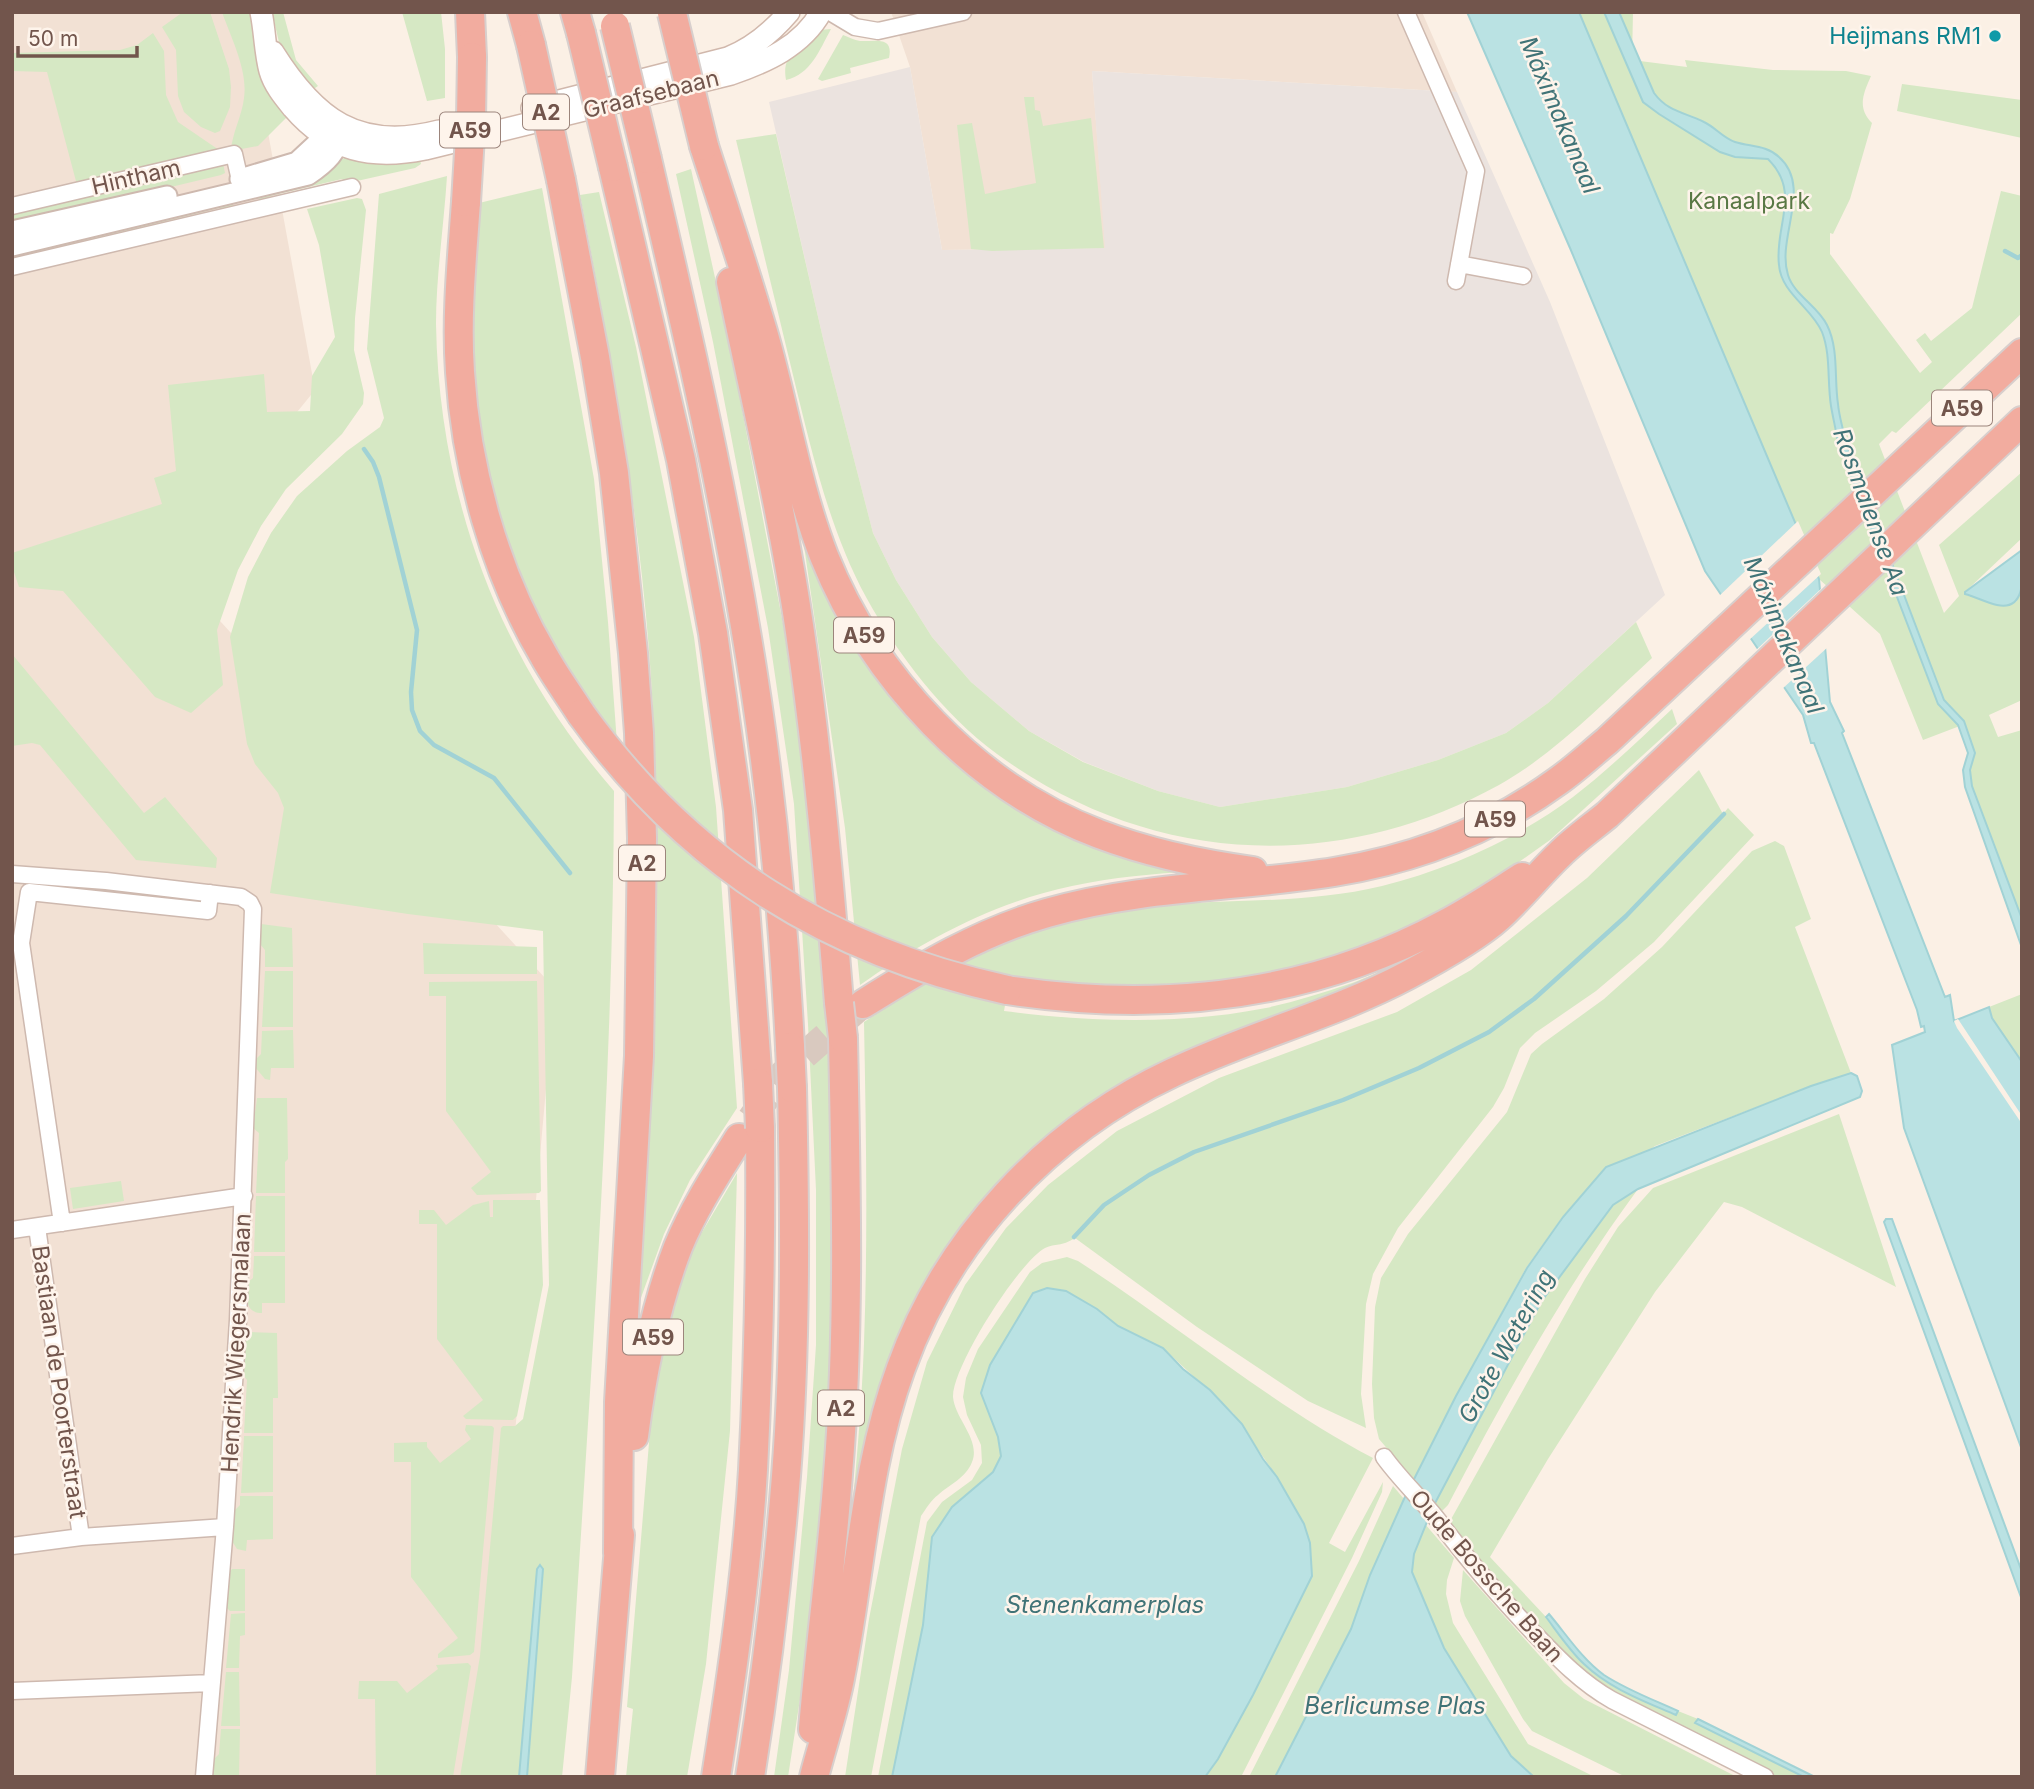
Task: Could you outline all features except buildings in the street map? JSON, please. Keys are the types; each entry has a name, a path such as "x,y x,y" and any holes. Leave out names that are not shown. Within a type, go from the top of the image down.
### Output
{"highway":[{"name":"A59","path":"470,12 471,119 460,292 460,371 466,438 494,544 517,602 543,655 610,753 664,812 723,862 774,898 830,930 892,958 960,980 1007,990 1101,1001 1162,1001 1262,990 1373,957 1443,925 1563,851 1607,815 1816,618 1923,512 2022,421"},
{"name":"A2","path":"522,12 561,180 614,473 634,653 639,733 642,838 639,1056 619,1402 618,1553 600,1777"},
{"name":"A2","path":"672,12 704,146 767,451 800,630 851,1003 843,1038 846,1178 842,1395 838,1474 817,1674 812,1777"},
{"name":"A2","path":"613,19 714,456 746,628 771,805 786,965 795,1224 793,1347 786,1476 767,1668 750,1777"},
{"name":"A2","path":"578,23 681,460 713,633 738,810 758,1083 749,1133 761,1251 753,1472 734,1664 716,1777"},
{"name":"A59","path":"704,146 764,334 815,531 846,603 892,675 926,715 984,767 1034,801 1066,818 1097,833 1157,853 1223,867 1298,877"},
{"name":"A59","path":"851,1003 960,946 1047,912 1109,898 1335,872 1390,860 1433,848 1514,809 1558,781 1607,741 1657,691 2022,354"},
{"name":"A2","path":"812,1777 841,1675 882,1432 897,1381 921,1320 942,1281 976,1230 1017,1182 1059,1144 1116,1102 1172,1072 1355,1000 1409,975 1498,918 1563,851"},
{"name":"A59","path":"618,1553 638,1402 663,1290 679,1244 703,1195 749,1133"}],"main road":[{"path":"261,12 267,41 288,75 335,136"},
{"name":"Graafsebaan","path":"335,136 422,136 702,65 744,52 775,29 789,12"},
{"name":"Graafsebaan","path":"335,136 376,154 402,154 732,74 788,48 809,29 821,12"}],"street":[{"path":"830,12 855,27 878,31 963,12"},
{"path":"1406,12 1476,171 1456,282"},
{"name":"Hintham","path":"12,232 308,174 325,161 335,136"},
{"name":"Hintham","path":"12,206 234,154 247,212"},
{"name":"Hintham","path":"12,246 241,185"},
{"path":"12,267 352,187"},
{"path":"1459,264 1523,276"},
{"path":"12,874 210,893 208,911 29,892 17,944 62,1223"},
{"name":"Hendrik Wiegersmalaan","path":"204,1777 225,1527 244,1196 253,909 250,903 241,897 210,893"},
{"path":"12,1230 244,1196"},
{"name":"Bastiaan de Poorterstraat","path":"37,1227 81,1537"},
{"name":"Oude Bossche Baan","path":"1384,1457 1497,1595 1592,1689 1765,1777"},
{"path":"12,1546 81,1537 225,1527"},
{"path":"12,1691 212,1683"}],"shaded area":[{"path":"12,12 246,12 315,390 171,567 555,989 484,1777 12,1777"},
{"path":"891,12 1422,12 1457,92 1092,71 1106,248 942,250 910,67"},
{"path":"910,67 942,250 1105,248 1092,71 1457,92 1550,302 1665,595 1548,703 1506,733 1438,760 1347,787 1220,807 1158,791 1084,762 1029,731 971,682 932,637 896,580 873,533 825,347 769,102"}],"green space":[{"path":"183,12 210,12 229,69 230,107 220,131 215,133 201,127 184,112 178,96 176,50 162,27"},
{"path":"222,12 250,12 258,51 290,114 258,146 231,151 245,87 238,54"},
{"path":"272,12 283,12 296,60 318,86 309,92 281,51"},
{"path":"402,12 441,12 445,49 445,98 427,101"},
{"name":"Kanaalpark","path":"1579,12 1633,12 1632,60 1687,67 1685,60 1773,70 1846,71 1871,76 1863,106 1872,123 1850,199 1833,234 1830,233 1830,254 1920,373 1932,362 1916,340 1925,333 1931,341 1972,308 2001,191 2022,196 2022,313 1896,433 1892,431 1879,444 1944,613 1959,596 1939,545 2022,472 2022,538 1965,592 1997,605 2016,602 2022,591 2022,700 1989,715 1998,737 2022,730 2022,919 1972,786 1970,770 1975,753 1965,724 1923,740 1880,634 1819,579"},
{"path":"831,29 808,67 802,73 786,80 786,63 794,51 819,30"},
{"path":"153,33 164,51 166,95 178,122 222,152 77,185 47,72 12,71 12,53 120,50 137,45"},
{"path":"843,35 860,41 886,43 890,51 889,58 850,68 851,73 822,81 818,79"},
{"path":"1902,84 2022,100 2022,138 1897,111"},
{"path":"1024,97 1034,97 1035,110 1040,111 1043,126 1091,118 1104,248 992,251 971,249 957,125 972,123 985,194 1036,183"},
{"path":"776,134 825,347 873,533 896,580 932,637 971,682 1029,731 1083,762 1158,791 1220,807 1347,787 1438,760 1506,733 1548,703 1636,622 1652,658 1579,726 1520,772 1499,785 1437,814 1373,834 1308,844 1244,845 1179,836 1116,818 1055,791 997,754 940,702 892,640 853,571 822,488 736,140"},
{"path":"419,155 421,164 415,168 348,183 342,179 270,196 268,201 261,202 257,196 333,165 346,157"},
{"path":"223,163 225,173 221,175 12,225 12,214"},
{"path":"691,169 729,341 784,629 808,802 829,1022 832,1345 823,1476 804,1673 788,1777 774,1777 789,1670 816,1345 816,1190 808,1024 794,804 768,628 713,342 676,174"},
{"path":"447,176 436,324 440,389 449,452 463,513 483,573 508,631 538,687 573,740 614,791 605,1124 572,1677 562,1777 527,1777 543,1569 540,1566 537,1569 519,1777 460,1777 480,1656 501,1428 515,1426 523,1419 549,1285 543,931 270,893 284,808 278,793 255,764 247,744 230,637 248,577 271,533 297,496 347,451 380,427 384,418 367,349 379,194"},
{"path":"542,188 594,479 617,743 581,696 553,646 502,541 488,491 469,370 479,203"},
{"path":"599,192 636,347 694,637 716,807 737,1108 690,1180 664,1234 638,1306 655,978 654,732 644,593 630,479 580,195"},
{"path":"362,199 366,210 354,350 364,393 363,404 342,434 286,489 261,526 238,570 217,630 223,685 191,713 155,697 63,591 19,587 12,566 12,553 162,504 154,478 176,471 168,385 264,374 267,412 310,411 312,376 335,337 319,245 307,209"},
{"path":"232,201 233,206 223,210 219,208 12,260 12,251"},
{"path":"807,538 933,741 1195,871 1087,883 1015,902 935,938 860,985 845,828 803,539"},
{"path":"12,654 144,813 165,797 217,858 216,868 136,860 40,745 32,743 12,746"},
{"path":"1672,709 1677,724 1550,840 1481,889 1413,927 1340,957 1261,979 1099,990 1010,978 1004,1011 1069,1018 1168,1019 1276,1006 1329,991 1408,963 1167,1061 933,1276 845,1582 859,1433 864,1343 864,1022 928,979 967,957 1029,931 1073,919 1145,904 1335,895 1382,886 1432,871 1482,851 1551,812 1611,765"},
{"path":"1699,770 1723,814 1728,808 1754,835 1654,942 1596,991 1535,1033 1520,1048 1493,1107 1398,1228 1373,1274 1366,1304 1361,1394 1366,1428 1308,1401 1197,1327 1075,1238 1045,1248 1020,1273 1004,1293 975,1340 956,1383 953,1397 955,1405 974,1454 966,1472 935,1497 921,1516 871,1777 845,1777 869,1619 902,1449 927,1362 965,1285 1006,1228 1048,1185 1117,1131 1219,1078 1397,1012 1471,970 1587,878"},
{"path":"1775,841 1784,846 1811,919 1795,927 1851,1073 1655,1146 1563,1216 1526,1268 1456,1396 1414,1480 1379,1439 1374,1418 1372,1384 1375,1307 1381,1278 1408,1234 1507,1112 1531,1054 1604,999 1662,947 1752,851"},
{"path":"261,924 292,928 293,967 265,967 265,950 260,944"},
{"path":"423,943 537,947 537,974 424,974"},
{"path":"265,971 293,971 293,1027 262,1027"},
{"path":"537,981 541,1191 477,1195 471,1188 491,1172 446,1111 446,996 429,996 429,982"},
{"path":"2022,994 2022,1062 1992,1018 1989,1007"},
{"path":"293,1030 294,1068 271,1068 270,1080 265,1079 255,1067 256,1059 261,1054 262,1031"},
{"path":"257,1098 287,1098 288,1159 285,1162 285,1193 256,1193 259,1133 253,1128"},
{"path":"1839,1114 1896,1287 1742,1207 1724,1202 1655,1292 1548,1459 1490,1557 1546,1617 1582,1662 1600,1678 1619,1690 1675,1715 1678,1711 1698,1719 1696,1723 1804,1777 1772,1777 1591,1685 1572,1668 1450,1527 1450,1521 1585,1279 1618,1227 1653,1188"},
{"path":"737,1173 730,1431 706,1664 687,1777 626,1777 633,1709 627,1707 652,1407 673,1302 692,1249"},
{"path":"121,1181 124,1201 73,1209 70,1188"},
{"path":"1638,1189 1561,1304 1514,1383 1448,1505 1439,1514 1433,1507 1541,1302 1613,1205"},
{"path":"256,1196 285,1196 285,1252 254,1252"},
{"path":"493,1200 540,1200 543,1285 517,1416 513,1420 466,1419 463,1416 483,1400 437,1339 437,1224 419,1224 419,1210 434,1210 446,1225 473,1205 489,1201 490,1217 493,1217"},
{"path":"254,1256 285,1256 285,1303 262,1303 262,1313 249,1307 247,1298 247,1283 253,1278"},
{"path":"1067,1257 1078,1261 1115,1286 1297,1413 1373,1458 1329,1543 1345,1552 1383,1482 1382,1492 1352,1558 1241,1777 1205,1777 1218,1759 1253,1695 1312,1576 1310,1543 1304,1525 1277,1477 1233,1413 1163,1348 1118,1326 1097,1309 1033,1293 981,1393 998,1437 1001,1456 993,1472 952,1507 932,1537 923,1625 892,1777 878,1777 927,1522 942,1502 972,1480 982,1463 981,1445 967,1415 963,1397 966,1378 978,1349 1030,1272 1042,1263"},
{"path":"247,1332 277,1333 278,1398 273,1398 273,1433 244,1433 247,1380 243,1375"},
{"path":"466,1425 494,1428 474,1652 470,1655 438,1658 438,1654 458,1638 411,1577 411,1462 394,1462 394,1443 427,1442 427,1447 440,1463 471,1439 465,1430"},
{"path":"244,1436 273,1436 273,1492 241,1493"},
{"path":"1393,1486 1404,1499 1370,1575 1351,1629 1275,1777 1249,1777 1359,1561"},
{"path":"240,1496 273,1496 273,1539 247,1540 246,1551 237,1549 232,1541 234,1511 240,1505"},
{"path":"1425,1524 1454,1558 1446,1594 1453,1623 1528,1744 1595,1777 1534,1777 1511,1756 1444,1648 1412,1572 1414,1554"},
{"path":"232,1569 245,1569 245,1611 230,1611 226,1607 229,1572"},
{"path":"1463,1570 1564,1683 1584,1699 1737,1777 1626,1777 1532,1731 1465,1616 1460,1601"},
{"path":"245,1613 245,1635 240,1636 239,1668 226,1668 231,1614"},
{"path":"468,1663 471,1666 453,1777 376,1777 375,1699 358,1699 359,1681 397,1681 407,1693 438,1669 436,1665"},
{"path":"226,1672 239,1672 240,1726 221,1726"},
{"path":"221,1729 240,1729 239,1777 211,1777 213,1760 219,1754"}],"water":[{"name":"Máximakanaal","path":"1467,12 1579,12 1819,579 1830,702 1844,731 1842,733 1945,997 1950,995 1954,1021 1989,1007 1992,1018 2022,1062 2022,1450 1904,1128 1892,1045 1925,1032 1924,1026 1921,1027 1917,1010 1814,743 1811,743 1803,715 1705,571 1570,248"},
{"name":"Rosmalense Aa","path":"1604,12 1619,12 1659,99 1677,111 1708,124 1731,140 1769,150 1789,169 1794,198 1786,245 1788,275 1795,289 1823,318 1831,334 1845,440 1944,700 1964,721 1975,753 1970,770 1972,786 2022,919 2022,948 1965,787 1963,770 1968,753 1958,725 1938,704 1838,443 1830,397 1827,350 1822,332 1781,275 1778,251 1785,197 1778,172 1768,159 1735,157 1720,152 1643,102"},
{"path":"2022,550 2022,587 2014,602 1997,605 1965,594 1965,592"},
{"path":"1851,1073 1857,1076 1862,1091 1860,1097 1638,1189 1613,1205 1541,1302 1433,1507 1414,1554 1412,1572 1444,1648 1511,1756 1534,1777 1275,1777 1351,1629 1370,1575 1404,1499 1456,1396 1527,1268 1563,1217 1606,1167 1811,1086"},
{"path":"1886,1219 1892,1219 2022,1572 2022,1600 1884,1222"},
{"name":"Stenenkamerplas","path":"1047,1288 1066,1291 1097,1309 1118,1326 1163,1348 1183,1369 1210,1390 1242,1424 1304,1524 1310,1543 1312,1576 1253,1695 1218,1759 1205,1777 892,1777 923,1625 932,1537 952,1507 993,1472 1001,1456 998,1437 981,1393 990,1365 1033,1293"},
{"path":"540,1565 543,1569 527,1777 519,1777 537,1569"},
{"path":"1549,1614 1596,1669 1631,1690 1678,1711 1676,1715 1628,1694 1594,1673 1564,1642 1546,1617"},
{"path":"1698,1719 1815,1777 1804,1777 1695,1723"}],"pier":[{"path":"1798,521 1821,574 1748,641 1718,597"},
{"path":"1823,587 1829,646 1781,690 1755,651"},
{"path":"1958,1019 2022,1116 2022,1124 1957,1028 1954,1021"}],"waterway":[{"path":"2005,251 2018,258 2022,255"},
{"path":"364,449 379,477 417,630 411,692 412,710 420,731 434,745 494,778 570,873"},
{"path":"1074,1237 1104,1205 1149,1175 1194,1152 1343,1100 1419,1068 1489,1032 1534,999 1626,916 1724,814"}],"tunnel":[{"path":"751,1119 784,1073 858,1008"}],"place":[{"name":"Heijmans RM1","path":"1995,36"}],"water label":[{"name":"Grote Wetering","path":"1506,1346"},
{"name":"Berlicumse Plas","path":"1395,1705"}]}
